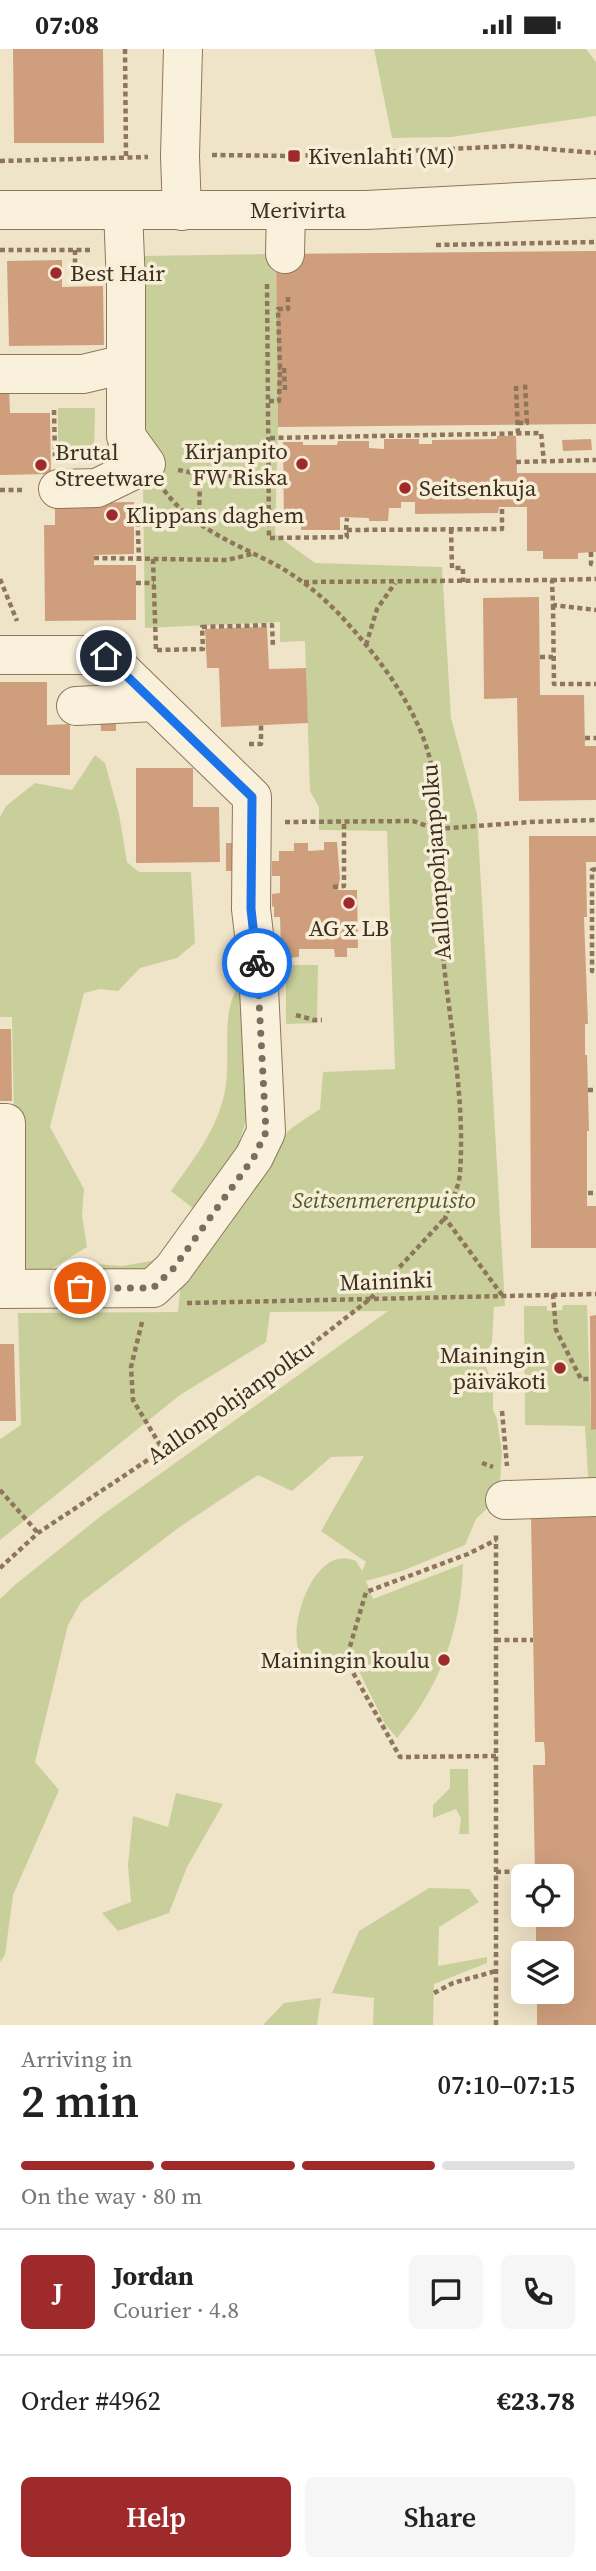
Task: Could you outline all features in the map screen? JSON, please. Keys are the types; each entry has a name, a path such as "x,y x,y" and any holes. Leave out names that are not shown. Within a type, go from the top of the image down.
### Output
{"street":[{"path":"183,49 180,156 183,211"},
{"name":"Merivirta","path":"0,210 366,210 596,198"},
{"path":"56,472 97,488 141,478 126,436 123,210"},
{"path":"285,254 286,210"},
{"path":"0,374 83,374 125,364"},
{"path":"0,655 106,656 252,797 251,909 258,968 266,1132 254,1157 173,1269 153,1288 3,1289 6,1122 0,1123"},
{"path":"76,706 154,702"},
{"path":"505,1500 596,1497"}],"path":[{"path":"125,49 126,157"},
{"path":"0,161 219,154 294,156 513,146 596,153"},
{"path":"0,250 75,250 75,264"},
{"path":"269,401 279,401 278,309 288,309 288,294"},
{"path":"267,302 269,538 346,537 347,518"},
{"path":"280,368 284,368 285,390"},
{"path":"518,423 527,423 526,383"},
{"path":"516,386 518,433"},
{"path":"54,405 56,472"},
{"path":"270,438 541,433 544,462"},
{"path":"516,462 596,460"},
{"path":"199,523 200,474"},
{"path":"139,560 141,478 200,474 269,478"},
{"name":"Aallonpohjanpolku","path":"0,1568 38,1533 253,1390 370,1299 445,1218 460,1176 459,1113 440,922 435,795 428,751 392,680 338,613 303,582 199,523 168,495"},
{"path":"346,530 502,529 502,507"},
{"path":"451,530 452,569 463,568 463,582"},
{"path":"591,552 591,564 596,564"},
{"path":"94,558 227,560 253,554"},
{"path":"153,559 157,638"},
{"path":"0,579 11,606"},
{"path":"303,582 596,579"},
{"path":"552,580 554,684 596,684"},
{"path":"366,645 377,609 395,582"},
{"path":"136,583 154,583"},
{"path":"553,605 596,610"},
{"path":"157,650 203,649 202,627 272,625 273,647"},
{"path":"540,657 553,657"},
{"path":"585,738 596,738"},
{"path":"261,744 262,754"},
{"path":"316,821 413,821 436,829 596,820"},
{"path":"334,888 344,886 344,821"},
{"path":"592,971 589,878 592,870 596,869"},
{"path":"314,1020 322,1020"},
{"path":"588,1090 596,1090"},
{"path":"588,1193 596,1193"},
{"path":"445,1218 502,1295"},
{"path":"553,1294 556,1331 581,1379 591,1379"},
{"name":"Maininki","path":"178,1303 596,1294"},
{"path":"144,1317 131,1367 133,1400 163,1450"},
{"path":"496,2025 496,1531 505,1500 508,1469 502,1411"},
{"path":"0,1490 38,1533"},
{"path":"496,1756 400,1758 346,1660 366,1592 497,1540"},
{"path":"496,1640 533,1640"},
{"path":"496,1872 511,1872"},
{"path":"434,1993 453,1983 496,1971"}],"green space":[{"path":"374,49 586,49 596,62 596,116 451,137 392,138"},
{"name":"Seitsenmerenpuisto","path":"276,254 278,427 275,534 315,563 442,567 451,718 477,814 505,1306 494,1307 492,1342 479,1366 486,1366 493,1385 493,1410 502,1452 499,1497 476,1519 465,1545 402,1571 366,1581 373,1599 463,1564 458,1612 445,1657 425,1699 397,1738 385,1724 352,1657 355,1649 337,1665 320,1668 303,1657 297,1639 301,1606 317,1574 328,1563 341,1558 356,1561 362,1571 366,1562 321,1531 364,1456 331,1457 292,1491 258,1475 181,1526 81,1602 68,1625 35,1762 59,1790 13,1895 5,1955 0,1962 0,1599 101,1516 388,1311 270,1312 266,1342 180,1395 0,1540 0,1439 21,1425 18,1313 178,1312 181,1281 278,1141 320,1109 323,1072 395,1069 387,831 319,830 319,807 310,791 305,641 280,642 280,622 145,628 143,486 107,486 107,258"},
{"path":"58,408 95,408 94,456 58,455"},
{"path":"95,755 105,763 119,814 127,862 139,872 191,872 195,943 177,958 140,968 118,991 100,989 84,993 50,1127 84,1189 82,1215 87,1247 49,1270 83,1263 122,1266 157,1260 147,1274 17,1277 12,1017 0,1017 0,817 6,806 35,783 72,790"},
{"path":"286,965 318,965 317,1023 286,1024"},
{"path":"243,980 250,1067 248,1110 235,1151 194,1209 171,1191 204,1144 221,1105 227,1077 228,1018 235,991"},
{"name":"Mainingin päiväkoti","path":"563,1305 587,1305 591,1429 596,1429 596,1490 589,1490 585,1426 525,1425 524,1306 547,1306 547,1311 562,1310"},
{"path":"450,1769 468,1769 469,1834 459,1834 461,1818 456,1809 433,1818 433,1805 450,1788"},
{"path":"176,1793 223,1804 187,1867 169,1913 118,1931 102,1913 131,1902 128,1865 133,1816 168,1827"},
{"path":"429,1888 469,1889 479,1902 439,1927 438,1966 487,1957 487,1963 434,1984 433,2025 373,2025 374,1998 332,1993 359,1931"},
{"path":"321,1998 317,2025 263,2025 284,2003"}],"building":[{"path":"13,49 103,49 104,143 14,143"},
{"path":"596,251 596,424 278,427 276,254"},
{"path":"62,260 62,287 103,286 104,345 9,346 7,261"},
{"path":"0,387 9,387 10,413 50,413 51,474 0,475"},
{"name":"Seitsenkuja","path":"497,436 516,436 517,473 596,473 596,552 578,553 578,559 543,559 543,551 527,551 527,507 499,507 498,513 415,514 415,502 401,502 401,508 389,508 388,521 340,517 340,530 301,530 301,521 284,521 283,442 337,445 338,441 369,441 369,448 384,449 384,439 419,439 419,444 432,444 432,440 497,439"},
{"path":"591,439 592,450 563,451 562,440"},
{"path":"134,502 134,554 94,555 94,565 136,565 136,620 45,621 44,525 55,525 55,503"},
{"path":"539,597 540,695 584,695 585,746 596,746 596,800 519,801 517,698 484,699 483,598"},
{"path":"267,627 269,669 306,668 308,723 221,727 219,668 207,668 205,629"},
{"path":"0,682 47,682 47,725 70,724 70,775 0,775"},
{"path":"100,716 116,716 116,731 101,731"},
{"path":"136,768 193,768 193,807 219,807 220,862 136,863"},
{"path":"529,836 596,836 596,862 586,862 587,917 584,917 588,1024 585,1024 589,1131 587,1206 596,1206 596,1248 531,1248"},
{"path":"324,842 337,842 340,878 338,890 357,890 358,948 347,948 347,957 335,957 334,949 299,949 299,957 285,958 284,950 281,949 280,917 274,917 274,906 272,907 272,894 280,893 280,876 272,876 272,861 279,861 279,851 294,851 294,843 308,843 308,851 324,850"},
{"path":"226,843 243,843 244,871 226,871"},
{"path":"0,1029 11,1029 12,1101 0,1101"},
{"path":"596,1315 596,1429 591,1430 590,1316"},
{"path":"0,1344 14,1344 16,1421 0,1421"},
{"path":"596,1515 596,2025 537,2025 537,2004 574,2004 574,1941 536,1941 536,1927 574,1927 574,1864 535,1864 533,1765 545,1765 545,1753 544,1742 535,1742 531,1516"}],"way so far":[{"path":"80,1288 153,1288 173,1269 254,1157 266,1132 257,963"}],"place":[{"name":"Kivenlahti (M)","path":"294,156"},
{"name":"Best Hair","path":"56,273"},
{"name":"Kirjanpito FW Riska","path":"302,464"},
{"name":"Brutal Streetware","path":"41,465"},
{"name":"Seitsenkuja","path":"405,488"},
{"name":"Klippans daghem","path":"112,515"},
{"name":"AG x LB","path":"349,903"},
{"name":"Mainingin päiväkoti","path":"560,1368"},
{"name":"Mainingin koulu","path":"444,1660"}],"route":[{"path":"106,656 252,797 251,909 257,963"}]}
